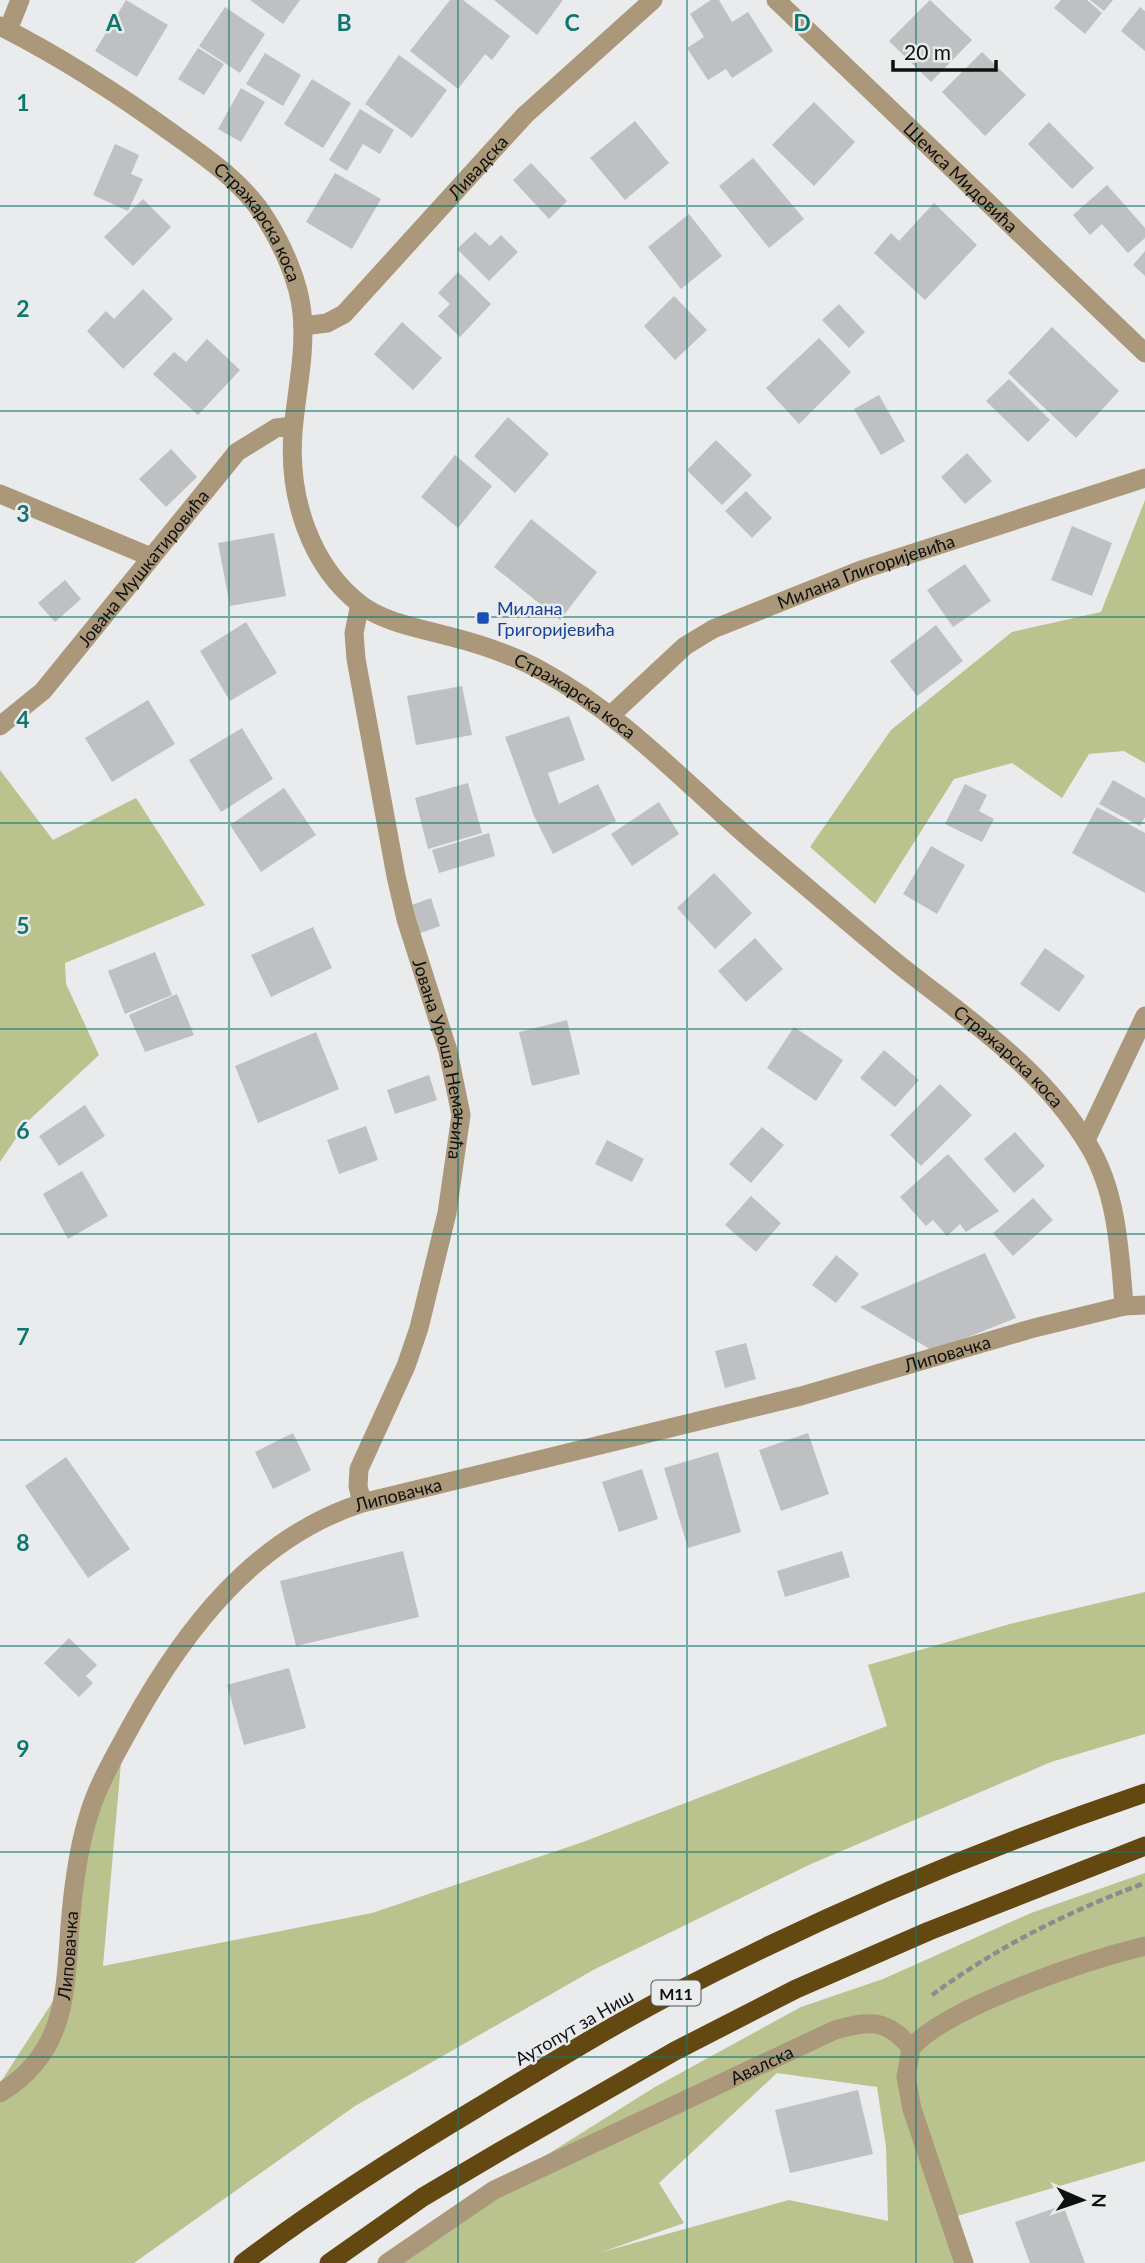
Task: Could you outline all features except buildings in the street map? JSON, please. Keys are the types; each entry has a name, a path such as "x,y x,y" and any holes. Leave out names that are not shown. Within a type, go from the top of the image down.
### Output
{"highway":[{"name":"Аутопут за Ниш","path":"243,2263 433,2134 557,2059 677,1992 904,1884 1003,1844 1145,1793"},
{"path":"329,2263 423,2197 499,2152 675,2051 796,1989 929,1931 1145,1846"}],"street":[{"path":"4,28 20,0"},
{"name":"Ливадска","path":"303,327 327,323 344,314 525,115 653,0"},
{"name":"Шемса Мидовића","path":"776,0 1145,353"},
{"name":"Стражарска коса","path":"4,28 94,78 211,161 247,195 266,218 291,271 302,308 300,391 293,426 291,458 296,496 312,545 340,584 360,604 394,621 503,653 541,670 612,714 754,843 898,963 1000,1043 1041,1080 1086,1140 1106,1185 1119,1249 1124,1306"},
{"name":"Јована Мушкатировића","path":"0,726 43,691 237,452 276,428 293,426"},
{"name":"Милана Глигоријевића","path":"612,714 685,646 713,629 861,570 1145,478"},
{"path":"0,494 151,557"},
{"name":"Јована Уроша Немањића","path":"360,604 354,633 356,659 396,876 406,919 448,1051 461,1115 447,1213 427,1296 406,1366 359,1469 362,1503"},
{"path":"1086,1140 1145,1016"},
{"name":"Липовачка","path":"0,2093 30,2070 51,2039 63,2011 75,1877 90,1811 156,1680 197,1622 247,1571 303,1530 332,1513 362,1503 801,1396 1034,1328 1124,1306 1145,1305"},
{"path":"964,2263 912,2109 906,2077 911,2048 923,2035 948,2019 1028,1984 1145,1946"},
{"name":"Авалска","path":"387,2263 494,2190 835,2030 872,2023 898,2031"},
{"path":"898,2031 911,2048"}],"path":[{"path":"898,2031 927,1999 979,1960 1055,1921 1145,1883"}],"green space":[{"path":"1145,500 1145,763 1124,751 1089,754 1062,798 1012,763 954,779 875,904 810,847 891,730 1012,632 1101,612"},
{"path":"0,770 53,840 136,798 205,905 65,963 66,984 99,1055 27,1122 0,1162"},
{"path":"1145,1592 1145,1734 1051,1762 811,1864 595,1969 355,2106 134,2263 0,2263 0,2083 68,1978 75,1877 123,1740 103,1966 372,1913 583,1842 887,1726 868,1665 1010,1624"},
{"path":"1145,1873 1145,2161 947,2219 963,2263 384,2263 492,2189 655,2087 801,2007 883,1979 1031,1913","holes":["777,2073 877,2087 886,2147 888,2221 789,2200 602,2252 684,2223 659,2183"]}],"place":[{"name":"Милана Григоријевића","path":"483,618"}]}
